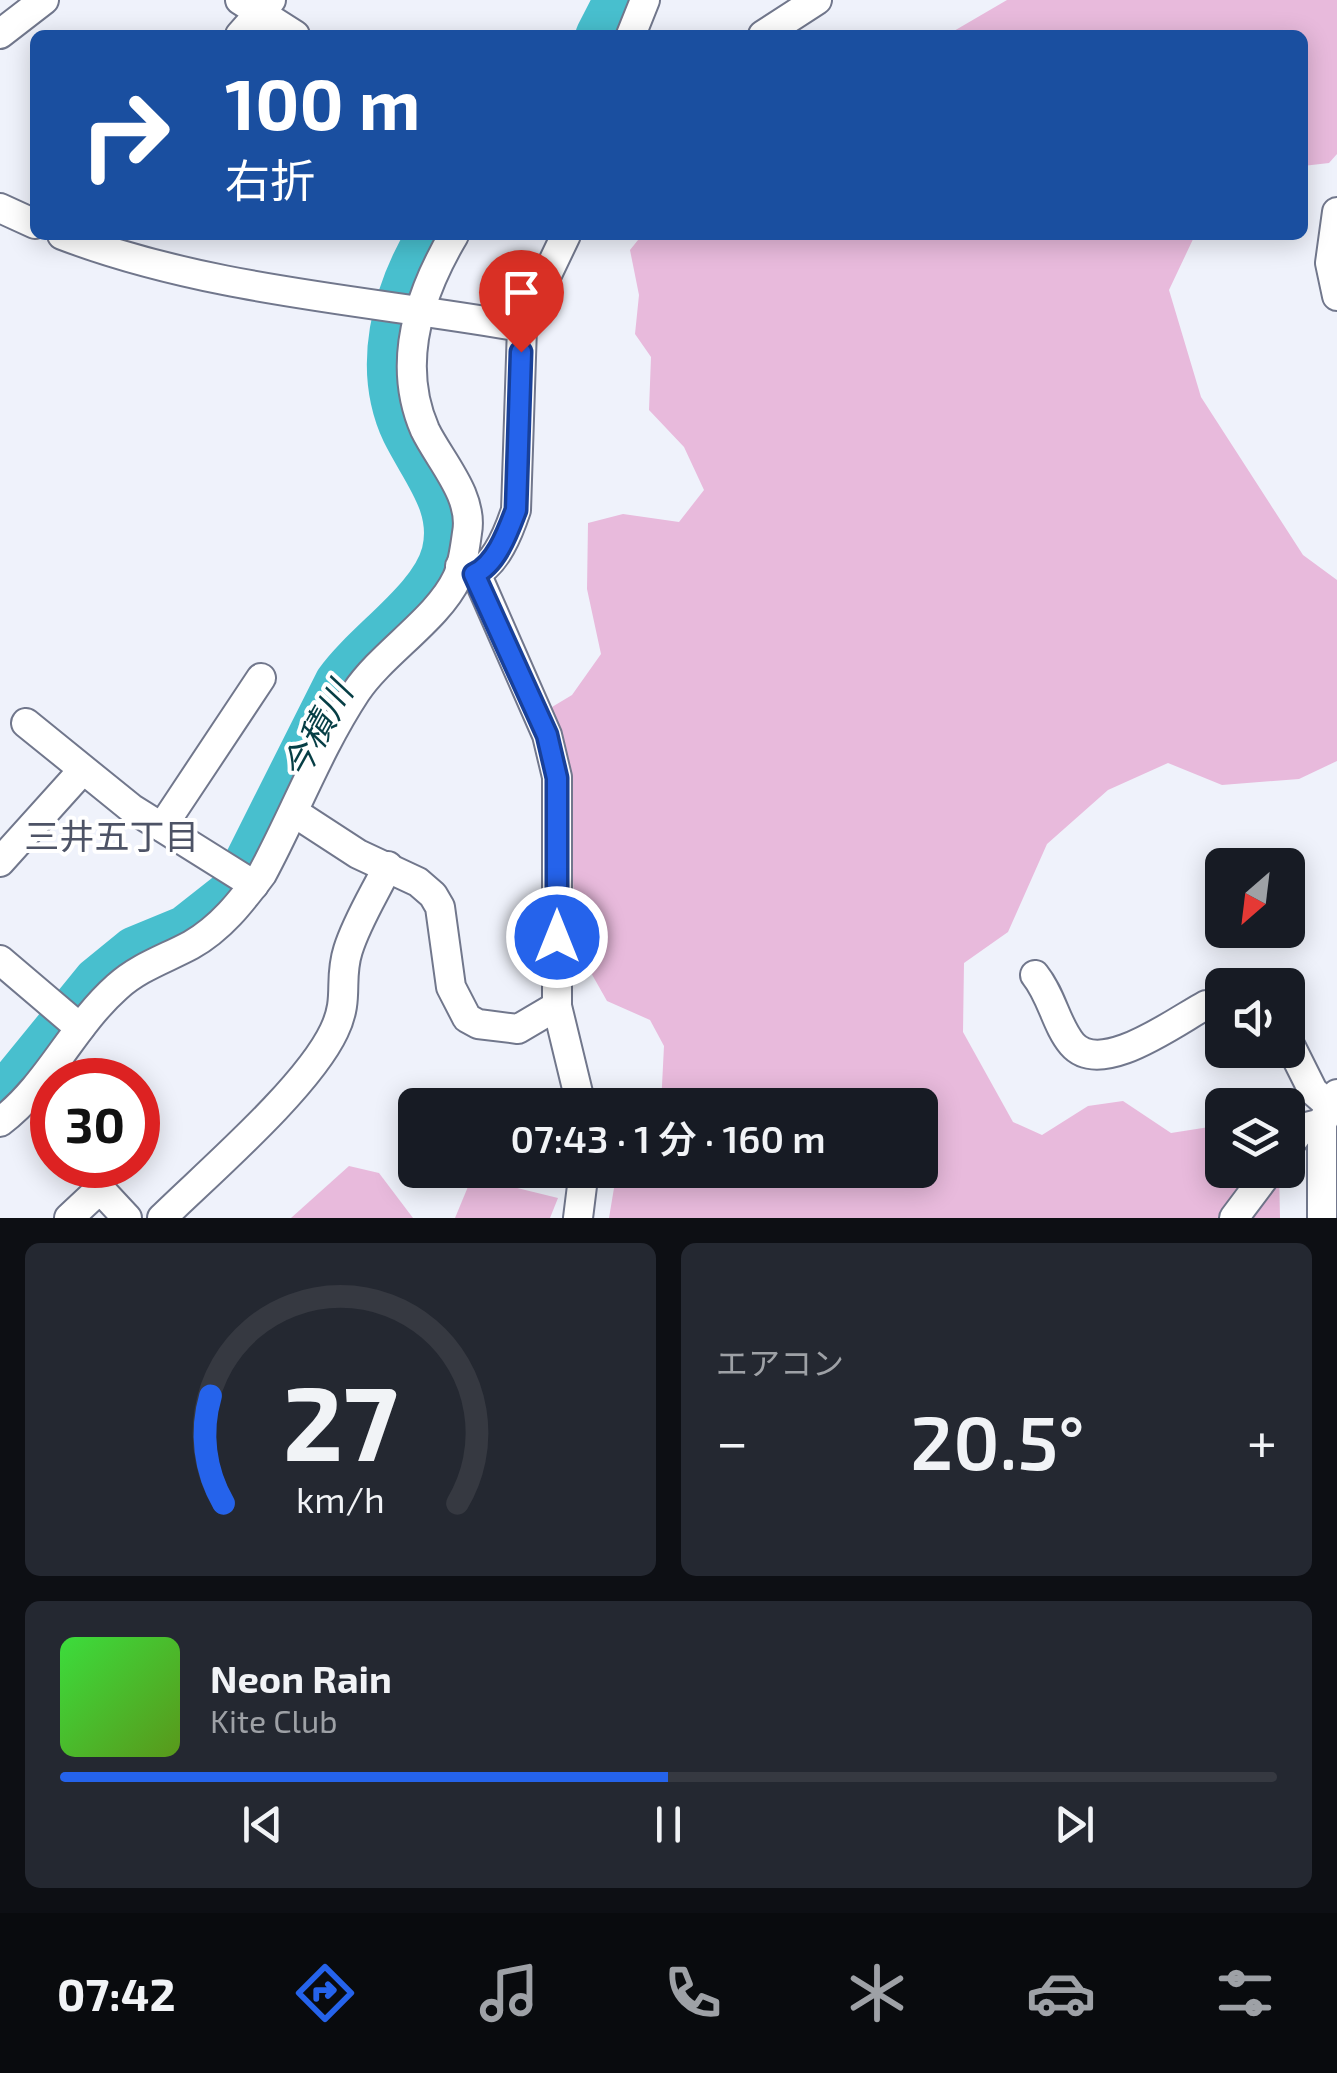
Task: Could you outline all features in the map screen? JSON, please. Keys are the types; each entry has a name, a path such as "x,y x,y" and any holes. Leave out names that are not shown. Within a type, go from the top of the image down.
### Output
{"street":[{"path":"0,34 44,0"},
{"path":"636,30 645,0"},
{"path":"771,30 817,0"},
{"path":"243,30 258,4 290,30"},
{"path":"0,208 30,219"},
{"path":"1337,212 1330,263 1337,296"},
{"path":"75,240 112,254 240,286 422,309 522,327"},
{"path":"451,240 437,263 422,309 410,353 410,387 426,430 459,488 468,528 467,570 547,735 557,778 557,1006 577,1088"},
{"path":"0,1122 38,1086 80,1028 142,968 220,926 254,885 354,694 456,580 467,570 484,570 509,530 516,510 522,327 564,240"},
{"path":"162,827 261,678"},
{"path":"26,723 82,772 254,885"},
{"path":"0,862 82,772"},
{"path":"295,813 358,854 418,882 440,907 451,987 467,1018 478,1024 518,1029 557,1006"},
{"path":"162,1218 250,1132 332,1037 346,1005 343,970 348,947 388,866"},
{"path":"0,960 80,1028"},
{"path":"1036,975 1050,994 1071,1043 1085,1055 1111,1056 1205,1006"},
{"path":"1302,1068 1313,1091 1329,1107 1322,1218"},
{"path":"1305,1126 1329,1107"},
{"path":"578,1218 582,1188"},
{"path":"1234,1218 1256,1188"},
{"path":"70,1218 100,1189 127,1218"}],"shaded area":[{"path":"1007,0 1337,0 1337,154 1329,163 1308,165 1308,30 956,30"},
{"path":"638,240 1193,240 1169,290 1201,397 1303,555 1337,580 1337,761 1299,779 1222,785 1168,763 1108,790 1047,844 1008,932 964,963 963,1032 1013,1122 1042,1135 1088,1106 1123,1101 1171,1133 1205,1128 1205,1188 1279,1188 1280,1218 609,1218 614,1188 938,1188 938,1088 662,1088 664,1046 650,1020 607,1001 590,971 592,930 574,896 565,751 552,707 572,695 601,654 587,589 588,523 623,514 679,522 704,490 684,447 649,410 651,357 635,334 639,295 630,250"},
{"path":"349,1166 379,1173 413,1218 291,1218"},
{"path":"467,1188 517,1188 558,1198 550,1218 455,1218"}],"waterway":[{"name":"今積川","path":"601,30 616,0"},
{"name":"今積川","path":"0,1098 96,980 134,949 185,928 232,891 337,682 413,604 437,570 447,536 442,504 395,408 389,357 398,306 426,240"}],"district":[{"name":"三井五丁目","path":"112,835"}],"route":[{"path":"521,352 516,510 509,530 484,570 474,574 547,735 557,778 557,937"}]}
